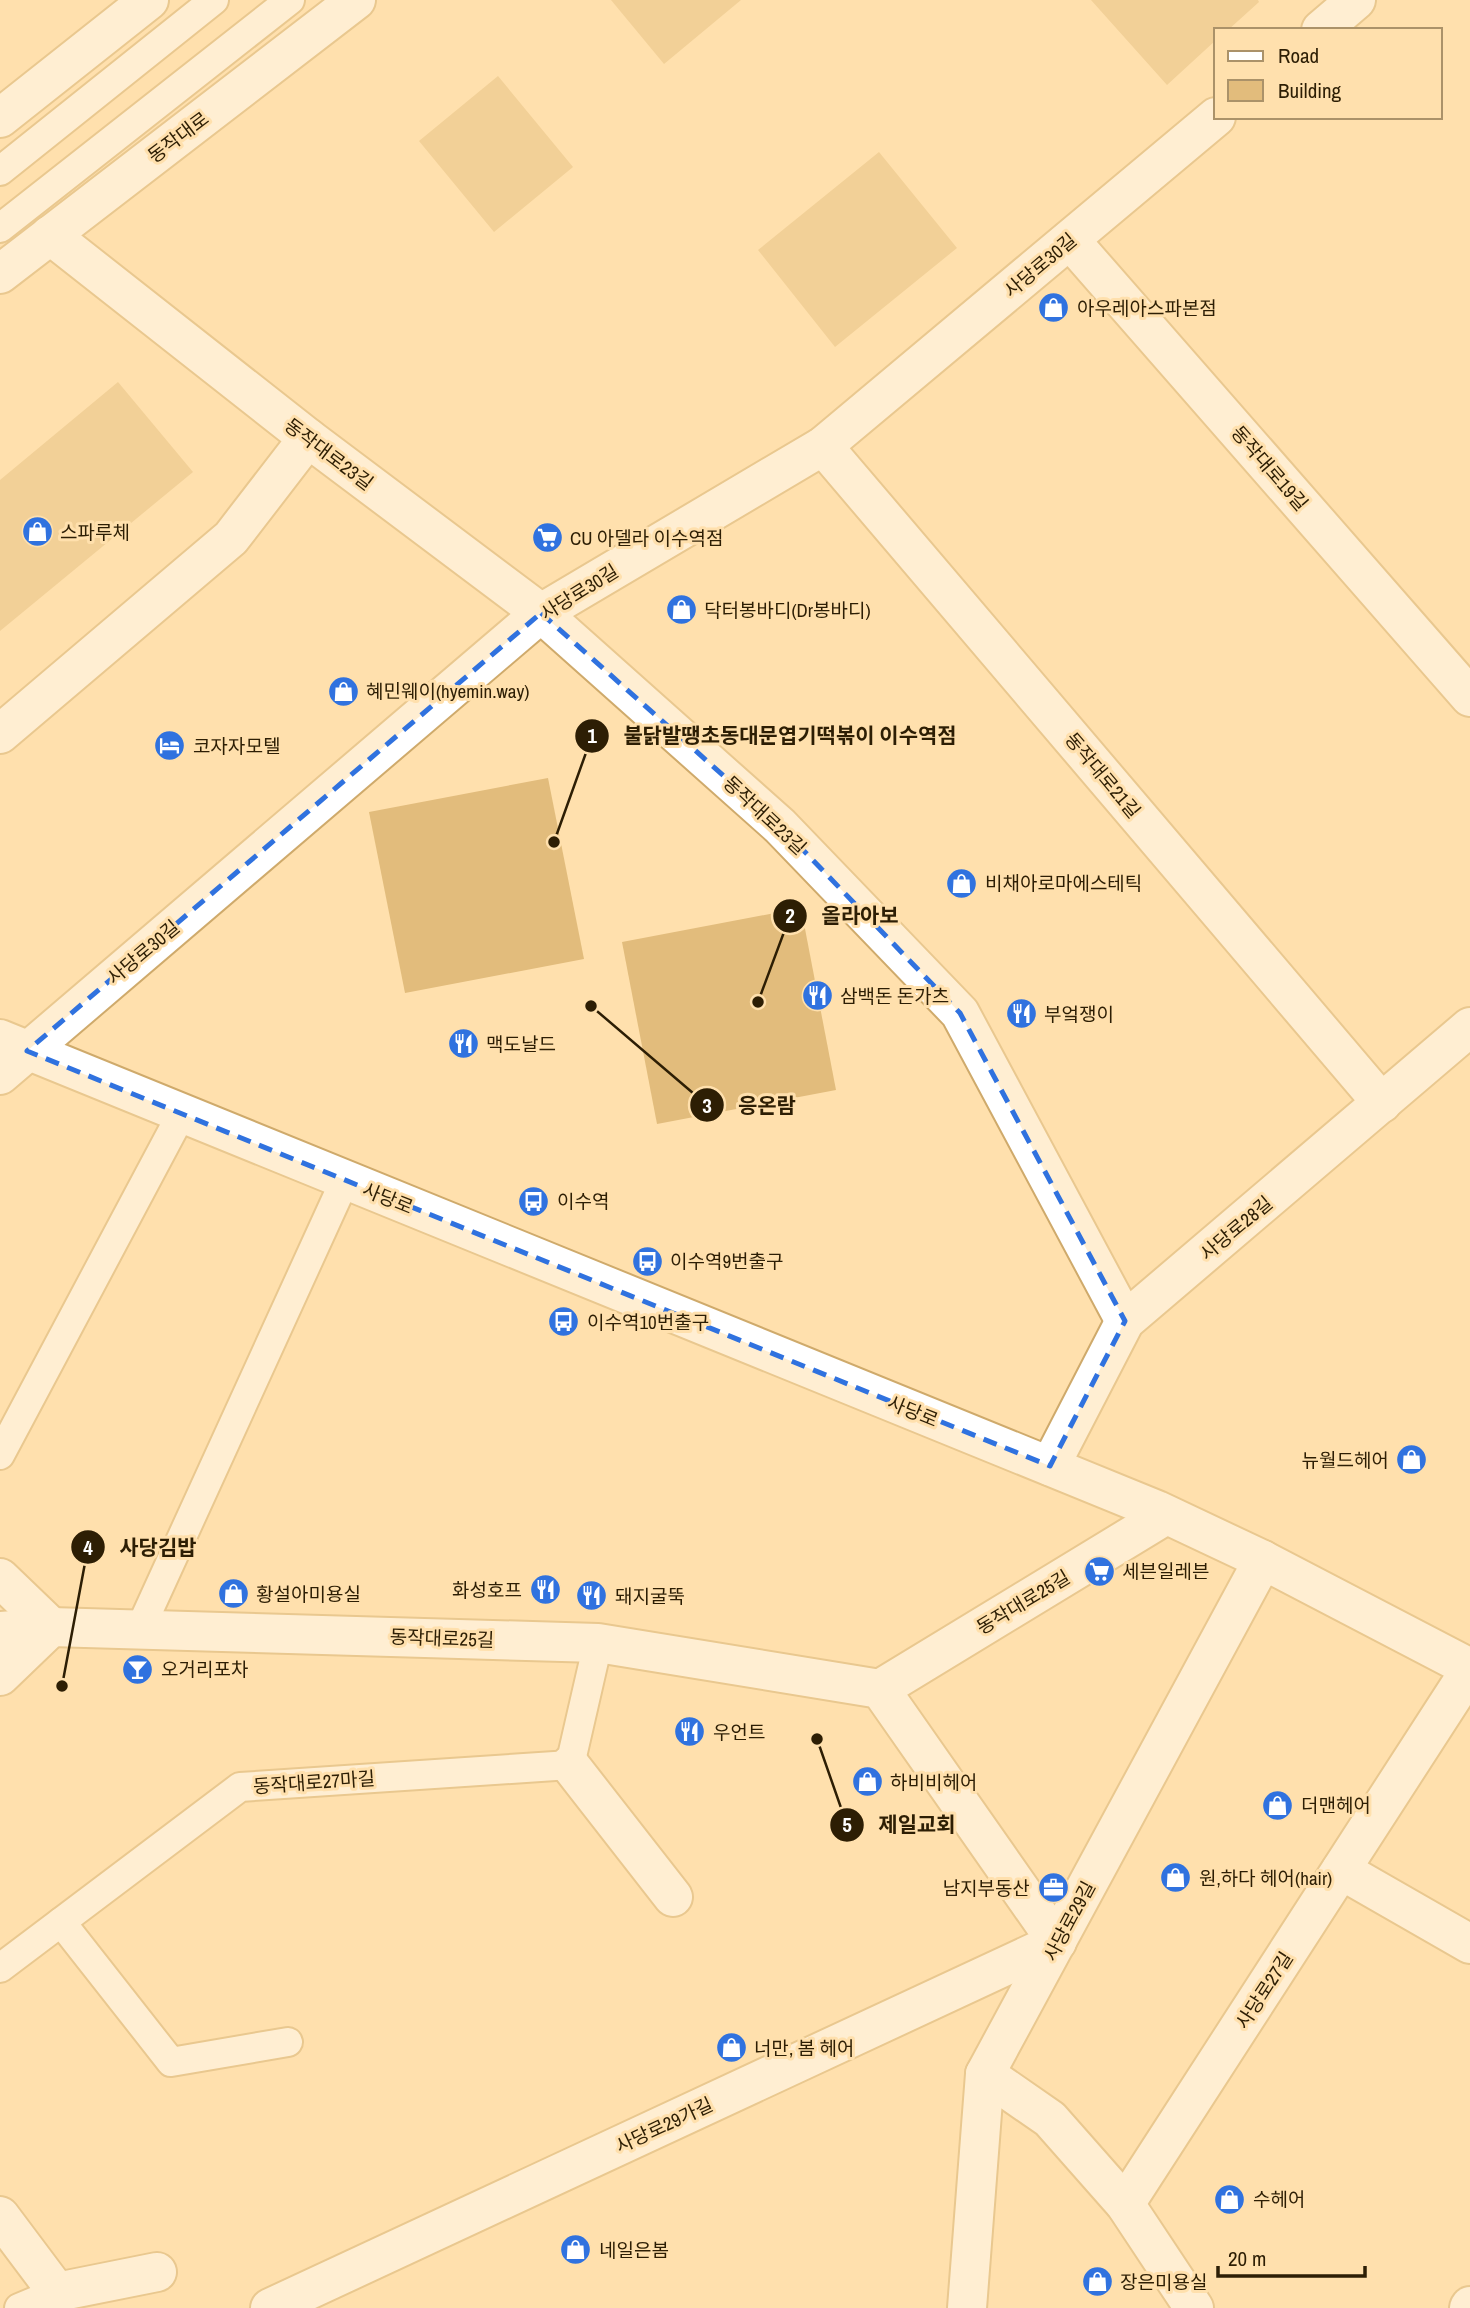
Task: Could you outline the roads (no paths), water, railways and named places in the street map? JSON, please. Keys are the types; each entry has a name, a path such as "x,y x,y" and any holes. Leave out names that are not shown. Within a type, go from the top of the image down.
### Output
{"street":[{"path":"0,118 149,0"},
{"name":"동작대로","path":"0,274 356,0"},
{"path":"1323,28 1356,0"},
{"name":"사당로30길","path":"9,1055 541,613 823,446 1214,119"},
{"name":"동작대로23길","path":"50,235 308,438 541,613 780,826 960,1013 1125,1321"},
{"name":"동작대로19길","path":"1070,240 1468,691"},
{"path":"0,734 230,538 308,438"},
{"name":"동작대로21길","path":"823,446 1382,1104"},
{"name":"사당로28길","path":"1049,1466 1125,1321 1470,1027"},
{"name":"사당로","path":"9,1055 182,1114 1166,1514 1263,1560 1470,1669"},
{"name":"동작대로25길","path":"0,1631 51,1627 598,1643 880,1689 1166,1514"},
{"name":"사당로29길","path":"967,2308 985,2074 1263,1560"},
{"path":"0,1578 51,1627 0,1676"},
{"name":"사당로27길","path":"1125,2204 1470,1669"},
{"path":"880,1689 1057,1942"},
{"path":"570,1766 673,1897"},
{"path":"1341,1870 1470,1944"},
{"name":"사당로29가길","path":"270,2308 1057,1942"},
{"path":"985,2074 1050,2119 1125,2204 1194,2308"},
{"path":"0,2216 57,2292 157,2272"}],"lane":[{"path":"0,171 214,0"},
{"path":"0,228 290,0"},
{"path":"0,1455 182,1114"},
{"name":"사당로","path":"141,1629 345,1180"},
{"path":"570,1766 598,1643"},
{"name":"동작대로27마길","path":"0,1968 240,1787 570,1766"},
{"path":"61,1922 171,2062 288,2042"},
{"path":"19,2308 57,2292"}],"place":[{"name":"아우레아스파본점","path":"1054,308"},
{"name":"스파루체","path":"37,532"},
{"name":"CU 아델라 이수역점","path":"547,538"},
{"name":"닥터봉바디(Dr봉바디)","path":"681,610"},
{"name":"혜민웨이(hyemin.way)","path":"343,691"},
{"name":"코자자모텔","path":"170,746"},
{"name":"불닭발땡초동대문엽기떡볶이 이수역점","path":"554,842"},
{"name":"비채아로마에스테틱","path":"962,883"},
{"name":"삼백돈 돈가츠","path":"817,996"},
{"name":"올라아보","path":"758,1002"},
{"name":"응온람","path":"591,1006"},
{"name":"부엌쟁이","path":"1021,1014"},
{"name":"맥도날드","path":"463,1044"},
{"name":"이수역","path":"534,1201"},
{"name":"이수역9번출구","path":"647,1261"},
{"name":"이수역10번출구","path":"564,1322"},
{"name":"뉴월드헤어","path":"1412,1460"},
{"name":"세븐일레븐","path":"1099,1571"},
{"name":"화성호프","path":"545,1590"},
{"name":"황설아미용실","path":"233,1594"},
{"name":"돼지굴뚝","path":"592,1596"},
{"name":"오거리포차","path":"138,1669"},
{"name":"사당김밥","path":"62,1686"},
{"name":"우언트","path":"690,1732"},
{"name":"제일교회","path":"817,1739"},
{"name":"하비비헤어","path":"867,1782"},
{"name":"더맨헤어","path":"1278,1805"},
{"name":"원,하다 헤어(hair)","path":"1176,1878"},
{"name":"남지부동산","path":"1053,1888"},
{"name":"너만, 봄 헤어","path":"731,2048"},
{"name":"수헤어","path":"1230,2199"},
{"name":"네일은봄","path":"576,2250"},
{"name":"장은미용실","path":"1097,2282"}]}
